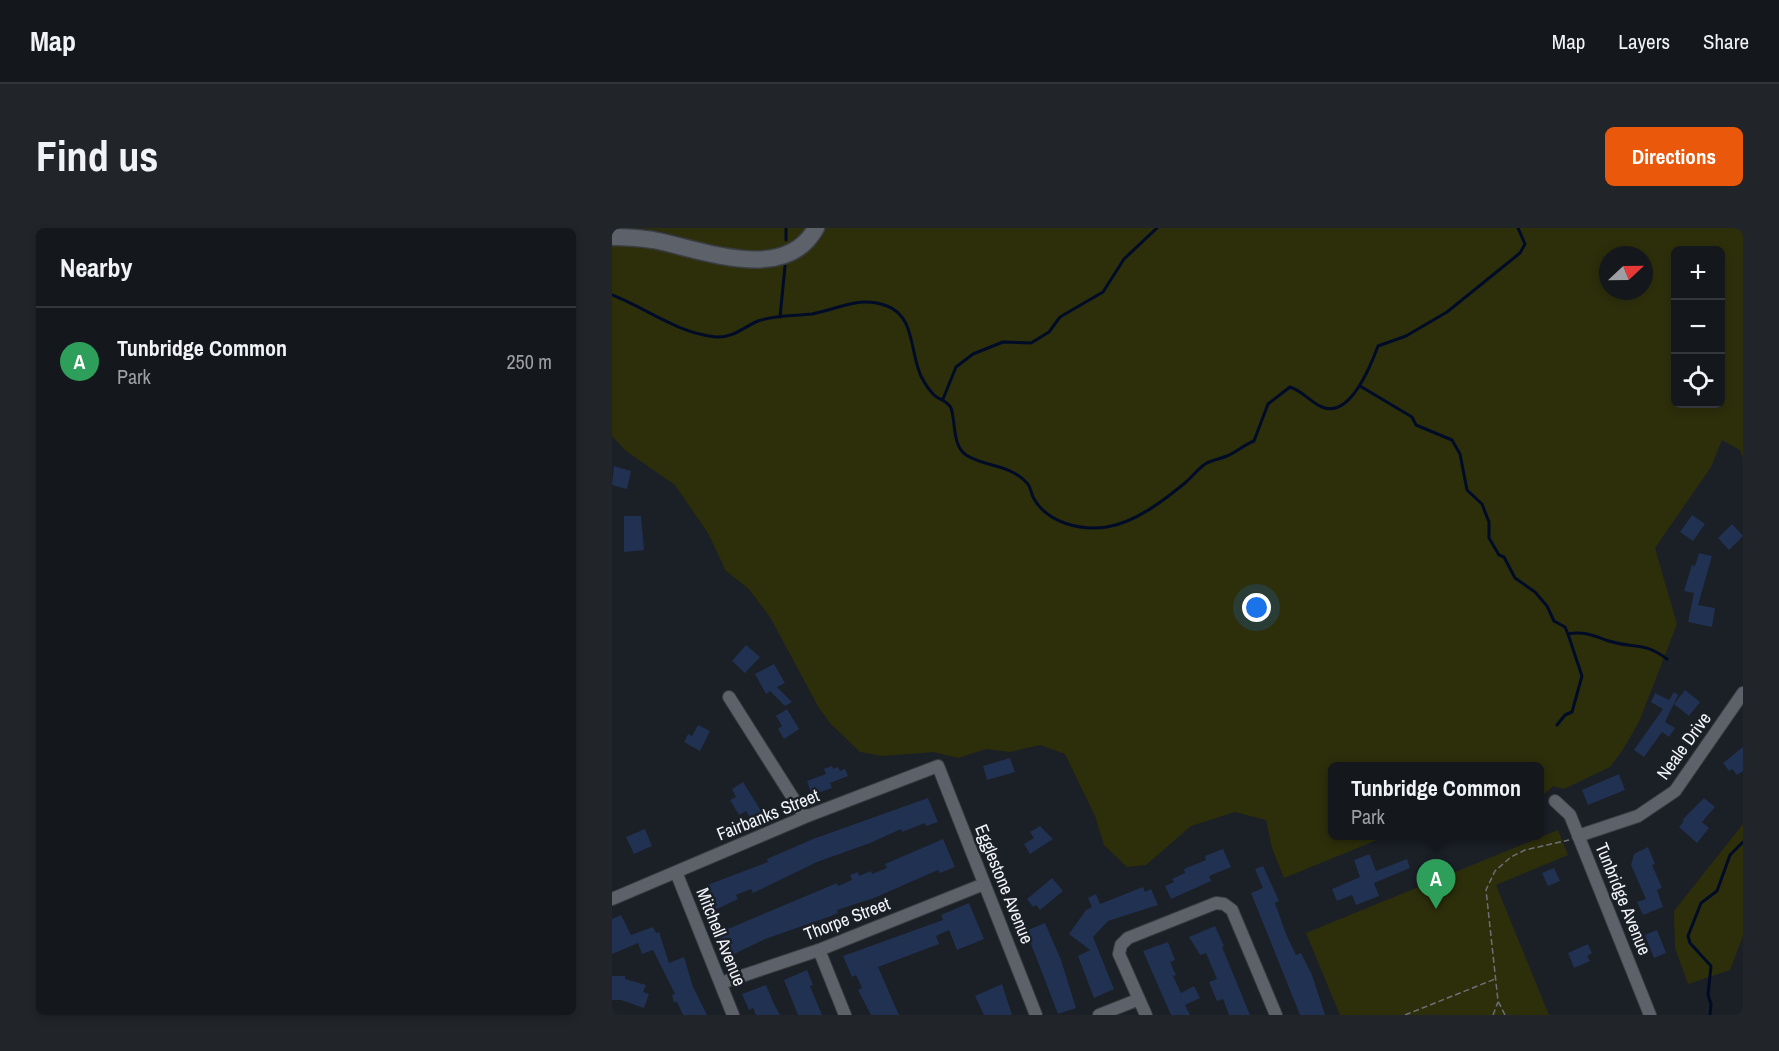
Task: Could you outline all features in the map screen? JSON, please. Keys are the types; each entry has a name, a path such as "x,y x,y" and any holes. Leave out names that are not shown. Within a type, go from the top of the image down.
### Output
{"street":[{"path":"612,237 652,240 750,261 795,250 816,228"},
{"name":"Neale Drive","path":"1578,836 1638,816 1675,791 1743,693"},
{"path":"729,698 805,817"},
{"name":"Fairbanks Street","path":"612,899 805,817 938,766"},
{"name":"Egglestone Avenue","path":"938,766 1036,1015"},
{"name":"Tunbridge Avenue","path":"1556,801 1570,815 1650,1015"},
{"name":"Mitchell Avenue","path":"676,873 733,1015"},
{"name":"Thorpe Street","path":"721,983 819,950 984,884"},
{"path":"1146,1015 1137,1000 1119,954 1121,945 1128,938 1216,903 1224,904 1232,910 1276,1015"},
{"path":"819,950 845,1015"},
{"path":"1099,1015 1137,1000"}],"path":[{"path":"1505,1015 1498,1001 1486,890 1495,871 1511,857 1525,850 1555,845 1578,836"},
{"path":"1405,1015 1496,979"},
{"path":"1493,1015 1498,1001"}],"green space":[{"path":"614,228 807,228 789,243 770,250 750,252 730,250 646,229"},
{"path":"825,228 1743,228 1743,457 1740,450 1722,440 1711,467 1655,548 1677,624 1639,722 1610,767 1564,789 1553,786 1544,794 1544,762 1328,762 1328,840 1377,840 1284,878 1272,848 1266,820 1235,812 1191,826 1146,865 1127,867 1104,845 1095,816 1065,754 1040,745 1010,752 986,749 958,758 934,752 882,756 860,752 830,723 819,708 770,617 748,588 726,571 708,533 675,485 626,451 612,436 612,245 649,247 760,268 803,254 821,239"},
{"path":"1743,824 1743,936 1730,970 1688,984 1675,948 1674,911"},
{"path":"1558,830 1568,855 1496,885 1549,1015 1340,1015 1306,933 1534,840 1544,840 1544,836"}],"building":[{"path":"614,466 631,471 627,489 612,485"},
{"path":"1692,515 1705,524 1693,541 1680,532"},
{"path":"624,516 641,516 644,550 624,552"},
{"path":"1732,524 1743,536 1729,550 1718,538"},
{"path":"1699,553 1712,556 1698,605 1715,608 1712,627 1688,622 1694,593 1684,591 1692,565 1695,566"},
{"path":"746,645 760,657 745,673 732,661"},
{"path":"774,664 785,683 777,687 792,702 785,706 770,691 766,694 755,674"},
{"path":"1685,690 1700,702 1689,716 1674,704"},
{"path":"1674,692 1678,695 1665,722 1675,728 1669,737 1662,732 1644,757 1634,750 1663,709 1651,702 1655,693 1669,700"},
{"path":"787,709 799,729 784,739 778,729 782,726 776,716"},
{"path":"698,725 710,731 700,751 684,742 688,734 692,736"},
{"path":"1743,747 1743,771 1737,775 1732,769 1729,771 1723,763"},
{"path":"1010,758 1015,772 987,780 983,766"},
{"path":"832,766 833,769 838,767 840,771 845,769 848,776 830,783 832,788 812,795 807,781 826,774 824,769"},
{"path":"1619,774 1625,790 1588,805 1582,790"},
{"path":"743,782 761,811 750,818 746,811 739,815 730,800 736,797 732,789"},
{"path":"928,798 938,822 926,826 925,823 902,832 901,829 817,862 753,893 751,889 736,895 738,899 711,911 709,907 706,908 697,889 768,862 767,859 813,839"},
{"path":"1704,798 1715,807 1702,822 1709,828 1697,843 1679,827 1684,821 1682,820"},
{"path":"1040,826 1053,839 1030,854 1024,844 1034,838 1030,832"},
{"path":"645,829 652,846 634,854 626,837"},
{"path":"943,839 955,867 940,873 938,870 874,898 837,910 838,913 765,939 726,958 716,934 837,883 838,886 852,880 850,875 858,872 859,876 871,871 872,874 887,868 885,864"},
{"path":"1648,847 1655,864 1652,865 1662,888 1657,890 1663,907 1643,915 1637,902 1646,899 1631,865 1634,854"},
{"path":"1223,849 1231,867 1209,876 1211,881 1171,899 1165,886 1174,882 1172,879 1185,873 1184,869 1206,860 1205,856"},
{"path":"1370,855 1376,871 1407,859 1410,868 1374,883 1379,896 1356,905 1352,895 1337,901 1332,889 1360,877 1354,860"},
{"path":"1263,866 1279,901 1275,903 1286,934 1296,955 1301,953 1312,975 1325,1015 1300,1015 1251,893 1263,888 1255,869"},
{"path":"1554,868 1560,881 1548,886 1542,873"},
{"path":"1052,878 1063,891 1040,910 1036,905 1033,907 1027,899"},
{"path":"1143,887 1145,892 1151,889 1158,905 1108,921 1093,937 1114,989 1094,998 1078,956 1090,950 1069,934 1086,910 1092,907 1088,898 1096,894 1100,904"},
{"path":"969,903 984,939 957,950 949,930 936,936 939,944 878,967 899,1015 871,1015 858,990 862,988 856,975 852,977 843,956 943,920 941,915"},
{"path":"621,915 631,935 653,927 656,933 659,932 669,963 684,957 693,987 707,1015 683,1015 677,1002 674,1002 672,995 675,994 653,950 642,954 638,943 612,954 612,919"},
{"path":"1045,923 1061,960 1076,1008 1058,1014 1026,931"},
{"path":"1215,926 1250,1015 1229,1015 1223,999 1217,1001 1209,982 1217,979 1206,953 1200,955 1189,937"},
{"path":"1657,930 1666,953 1654,958 1645,935"},
{"path":"1168,942 1175,960 1170,962 1176,975 1173,976 1181,993 1194,986 1200,998 1185,1005 1190,1015 1171,1015 1143,951"},
{"path":"1588,944 1592,953 1587,956 1590,961 1574,968 1568,953"},
{"path":"807,970 813,985 810,986 822,1015 798,1015 784,980"},
{"path":"612,976 625,976 625,979 646,985 643,992 649,994 644,1008 621,1000 612,1000"},
{"path":"1002,984 1012,1015 984,1015 975,996"},
{"path":"766,985 780,1015 756,1015 753,1008 749,1010 742,994"}],"waterway":[{"path":"786,228 786,240"},
{"path":"943,399 956,367 973,354 1003,342 1031,343 1049,332 1060,317 1103,292 1124,259 1157,228"},
{"path":"612,295 675,326 716,337 733,334 758,321 812,314 859,302 887,306 896,311 907,326 918,367 925,383 934,395 951,408 956,440 962,451 974,459 1005,469 1020,477 1028,485 1040,507 1056,519 1076,526 1097,528 1118,524 1139,516 1177,490 1205,464 1227,456 1254,441 1268,404 1290,387 1322,407 1332,409 1342,405 1365,377 1378,346 1406,336 1447,312 1520,253 1525,244 1518,228"},
{"path":"780,317 785,266"},
{"path":"1360,386 1412,417 1416,425 1452,440 1460,454 1467,490 1482,504 1489,522 1489,538 1499,555 1504,557 1515,578 1535,592 1547,606 1554,621 1565,627 1582,676 1572,712 1565,715 1557,725"},
{"path":"1568,634 1584,634 1645,648 1667,659"},
{"path":"1710,1015 1711,1004 1708,995 1711,966 1690,943 1688,936 1701,903 1717,891 1730,855 1743,842"}],"place":[{"name":"Tunbridge Common","path":"1436,909"}]}
